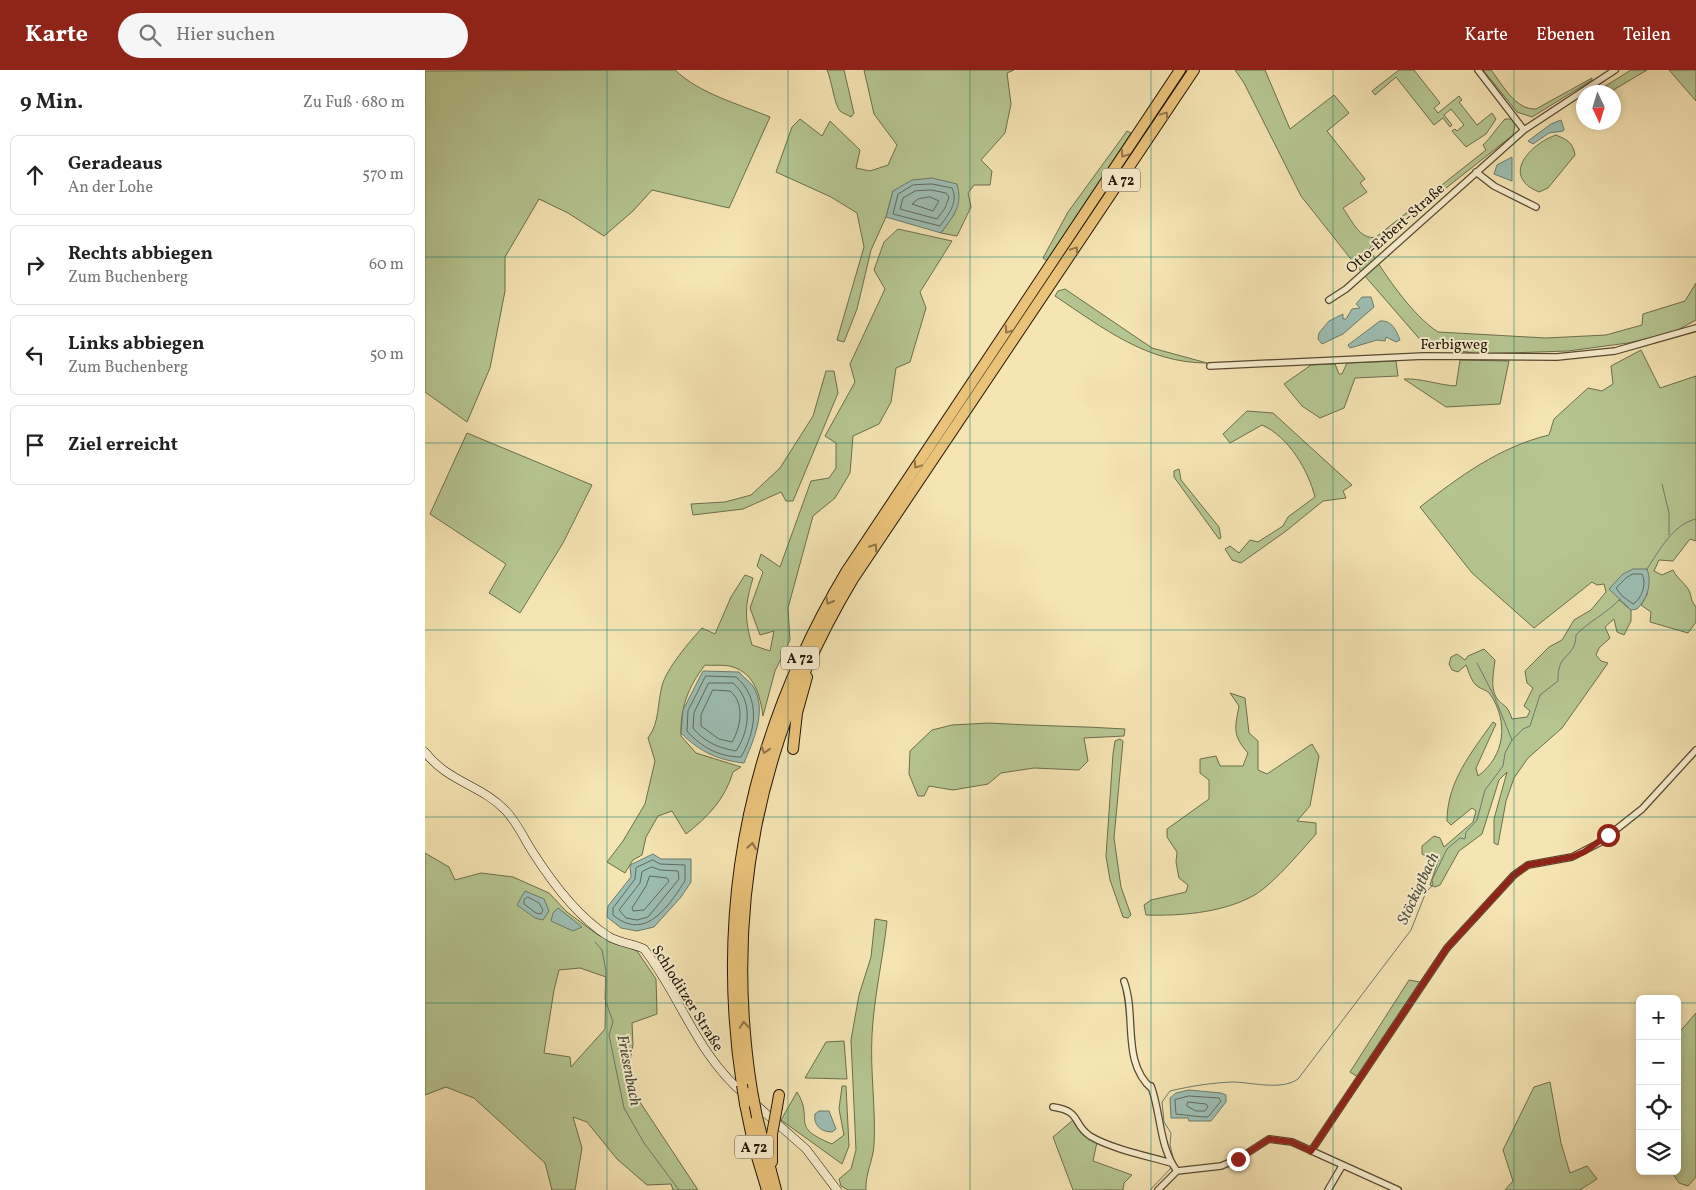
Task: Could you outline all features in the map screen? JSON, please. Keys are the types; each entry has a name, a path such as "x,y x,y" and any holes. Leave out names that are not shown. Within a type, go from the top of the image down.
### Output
{"highway":[{"name":"A 72","path":"772,1188 745,1104 734,1022 733,976 738,883 745,829 756,779 785,696 817,623 846,572 1180,70"},
{"name":"A 72","path":"772,1188 752,1091 746,1048 741,977 746,882 754,831 777,741 795,690 829,618 909,494 1046,293 1194,70"},
{"path":"793,749 794,730 801,699 809,671 828,629 829,618"},
{"path":"772,1188 772,1134 779,1095"}],"street":[{"path":"1477,70 1524,130"},
{"name":"Otto-Erbert-Straße","path":"1329,300 1345,289 1524,130 1615,70"},
{"path":"1476,172 1494,186 1536,207"},
{"name":"Ferbigweg","path":"1210,366 1424,356 1557,357 1615,351 1696,328"},
{"path":"1311,1151 1447,948 1514,875 1528,865 1572,857 1599,843 1642,809 1696,750"},
{"name":"Schloditzer Straße","path":"425,752 443,772 504,809 519,827 532,851 578,913 609,938 644,949 700,1044 716,1067 727,1080 806,1149 837,1190"},
{"path":"1124,981 1130,1002 1133,1061 1141,1080 1152,1087 1158,1106 1162,1136 1171,1163 1177,1171"},
{"path":"1053,1107 1074,1113 1089,1136 1171,1163"},
{"path":"1158,1190 1177,1171 1221,1166 1238,1159 1269,1139 1292,1142 1398,1190"},
{"path":"1328,1190 1342,1166"}],"green space":[{"path":"675,70 696,86 708,92 770,117 729,208 652,190 633,211 604,236 568,213 539,199 505,257 505,291 490,368 467,422 425,392 425,71"},
{"path":"827,70 844,70 854,113 851,117 841,112 838,108"},
{"path":"864,70 1014,70 1007,73 1011,104 1005,133 981,160 992,171 990,185 974,185 968,193 971,207 957,236 941,233 955,213 893,191 886,217 871,250 857,309 844,342 837,340 864,247 857,213 831,197 776,172 792,127 800,119 822,136 830,121 860,150 856,168 870,171 888,165 897,145 874,114"},
{"path":"1235,70 1265,70 1290,129 1334,95 1349,113 1327,131 1365,179 1360,183 1367,192 1343,208 1356,228 1365,236 1370,237 1376,237 1486,150 1483,145 1502,122 1505,119 1512,119 1515,125 1513,135 1369,249 1391,283 1409,305 1428,325 1438,332 1546,338 1606,335 1642,325 1643,314 1685,301 1696,283 1696,320 1674,332 1628,343 1568,351 1477,354 1423,343 1358,268 1301,196 1244,83"},
{"path":"1399,70 1414,70 1440,103 1434,108 1438,113 1459,96 1462,100 1459,102 1477,125 1492,113 1496,119 1486,134 1466,147 1452,131 1455,129 1457,131 1464,125 1451,109 1444,115 1452,125 1450,127 1443,118 1434,125 1396,77 1375,95 1372,91"},
{"path":"1483,70 1491,70 1510,96 1529,108 1536,109 1576,87 1576,90 1532,117 1517,112"},
{"path":"1631,70 1647,70 1621,85 1607,85"},
{"path":"1669,70 1696,70 1696,101"},
{"path":"1592,78 1592,80 1584,85 1579,85"},
{"path":"1127,131 1131,133 1047,261 1043,258 1068,212"},
{"path":"1556,135 1569,142 1575,155 1548,188 1539,192 1527,185 1522,178 1520,169 1523,161 1537,145"},
{"path":"898,229 952,241 920,292 926,308 910,362 896,368 891,402 879,424 853,436 850,473 835,498 813,516 788,608 790,640 775,671 763,716 758,694 747,675 730,666 705,665 694,681 686,698 682,716 681,736 696,753 741,767 733,772 730,782 715,807 686,834 672,811 658,816 646,837 642,855 633,860 625,873 607,862 623,841 645,804 655,761 648,738 655,726 664,679 679,656 702,628 715,634 731,597 745,575 753,578 748,596 747,611 752,645 770,651 774,631 760,635 750,608 763,572 757,566 761,554 780,567 811,481 829,478 836,468 836,443 825,436 855,382 850,364 885,289 874,270 884,242"},
{"path":"1065,289 1152,348 1207,363 1165,357 1127,342 1055,296 1058,291"},
{"path":"1641,350 1660,388 1696,376 1696,541 1690,539 1673,561 1659,560 1654,571 1662,575 1673,570 1687,587 1692,602 1696,607 1696,622 1688,633 1650,622 1651,612 1641,605 1648,593 1619,600 1631,610 1631,621 1624,635 1617,632 1614,619 1605,627 1610,638 1599,648 1596,655 1601,661 1608,663 1562,728 1528,758 1514,778 1506,801 1498,845 1494,843 1494,819 1507,772 1499,780 1482,834 1459,851 1440,885 1435,887 1430,885 1439,858 1433,860 1422,854 1422,846 1434,836 1440,838 1444,847 1473,822 1476,811 1472,808 1451,825 1447,821 1451,793 1462,769 1493,722 1496,724 1476,768 1478,776 1494,759 1499,749 1502,727 1496,705 1490,694 1475,684 1466,665 1458,672 1452,670 1449,664 1451,657 1457,654 1465,660 1468,656 1484,649 1495,660 1493,684 1496,697 1506,707 1512,719 1527,717 1530,711 1524,706 1533,688 1527,683 1525,671 1549,647 1562,640 1574,620 1591,610 1606,592 1604,584 1597,585 1592,582 1534,628 1472,573 1420,507 1465,474 1496,455 1531,440 1549,435 1554,419 1588,388 1602,391 1613,384 1611,366"},
{"path":"1460,360 1509,361 1500,404 1446,407 1404,379 1456,386"},
{"path":"1396,361 1398,376 1355,378 1344,408 1320,418 1302,406 1284,384 1311,365 1335,364 1339,374 1342,374 1347,363"},
{"path":"826,371 834,371 838,393 793,501 786,501 781,492 743,509 693,515 691,504 725,502 751,495 780,468 813,416"},
{"path":"1247,411 1273,413 1352,485 1343,491 1346,498 1323,501 1286,531 1241,563 1232,560 1225,549 1230,546 1239,553 1250,540 1258,542 1283,526 1288,517 1315,497 1308,476 1296,455 1272,430 1262,425 1230,443 1223,434"},
{"path":"467,433 592,485 563,543 520,613 489,593 506,564 430,514"},
{"path":"1179,469 1181,480 1219,527 1221,538 1219,539 1174,477 1174,471"},
{"path":"1230,693 1245,698 1249,733 1258,741 1258,770 1267,774 1312,744 1319,756 1310,806 1297,821 1316,823 1316,834 1276,878 1251,897 1213,910 1172,915 1146,915 1144,905 1151,900 1186,892 1188,885 1179,878 1176,862 1177,852 1167,837 1167,829 1209,799 1209,780 1200,773 1200,759 1216,756 1220,766 1243,766 1248,753 1237,736 1236,726 1239,706"},
{"path":"989,723 1125,729 1124,736 1084,738 1088,761 1079,770 1034,768 1001,773 988,784 953,790 929,786 924,796 918,796 909,774 910,751 932,730 952,725"},
{"path":"1120,739 1123,741 1114,838 1121,887 1131,915 1128,918 1123,917 1110,880 1106,856 1113,754 1115,741"},
{"path":"425,853 449,867 455,880 481,873 513,877 549,893 567,912 598,935 637,951 656,979 657,1014 632,1023 633,1045 626,1081 698,1190 673,1190 671,1184 647,1185 617,1159 587,1122 573,1117 582,1148 575,1190 552,1190 545,1163 474,1098 446,1087 425,1095","holes":["580,968 606,977 605,1029 571,1067 570,1057 544,1053 559,970"]},
{"path":"875,919 887,921 872,1035 874,1145 866,1190 848,1190 841,1186 839,1179 851,1169 856,1150 851,1040 859,995 871,957"},
{"path":"1409,980 1420,982 1358,1077 1350,1072"},
{"path":"1696,1013 1696,1177 1688,1186 1679,1183 1674,1175 1681,1175 1681,1030"},
{"path":"844,1041 847,1079 805,1078 826,1042"},
{"path":"1550,1082 1561,1143 1570,1173 1587,1166 1597,1179 1580,1190 1505,1190 1513,1181 1503,1150 1534,1087"},
{"path":"842,1086 846,1086 849,1146 842,1164 781,1120 797,1092 802,1102 806,1127 819,1138 832,1144 844,1135 839,1109"},
{"path":"1073,1120 1086,1136 1097,1142 1093,1161 1132,1175 1124,1183 1123,1190 1073,1190 1053,1137"}],"water":[{"path":"1561,120 1563,131 1549,133 1533,144 1528,141 1551,124"},
{"path":"1512,157 1512,181 1494,174 1497,165"},
{"path":"932,178 957,184 959,192 956,210 941,233 886,217 893,191 912,180"},
{"path":"1362,297 1371,297 1374,307 1343,334 1322,344 1318,339 1319,333 1329,321 1343,314 1343,319 1346,319 1352,309 1360,308 1356,304"},
{"path":"1380,321 1391,324 1400,340 1396,342 1386,337 1385,341 1377,340 1350,348 1348,345"},
{"path":"1633,569 1647,569 1649,585 1641,605 1637,609 1631,610 1609,589 1623,574"},
{"path":"703,671 739,672 753,686 757,695 759,715 755,735 744,763 726,760 710,754 695,745 681,733 683,710"},
{"path":"653,854 661,859 691,859 691,882 681,897 654,927 637,931 621,928 607,917 608,906 631,877 630,865"},
{"path":"525,891 544,899 549,911 543,920 535,918 517,905"},
{"path":"558,908 582,927 573,931 551,921 553,913"},
{"path":"1189,1090 1221,1093 1226,1095 1226,1102 1211,1121 1189,1121 1188,1118 1171,1118 1170,1098 1176,1093"},
{"path":"819,1111 829,1111 836,1129 828,1132 817,1125 815,1114"}],"waterway":[{"name":"Stöckigtbach","path":"1662,484 1669,513 1669,535"},
{"name":"Stöckigtbach","path":"1647,569 1667,539 1680,526 1696,519"},
{"name":"Stöckigtbach","path":"1173,1157 1170,1145 1171,1133 1164,1122 1162,1102 1170,1091 1232,1082 1283,1085 1298,1079 1411,930 1426,892 1433,885 1432,880 1447,849 1460,838 1465,839 1466,832 1477,820 1485,790 1503,766 1505,753 1512,740 1523,729 1530,726 1540,695 1558,681 1560,665 1573,649 1576,635 1619,600"},
{"path":"1477,663 1494,696 1512,740"},
{"name":"Friesenbach","path":"595,942 602,950 606,971 605,999 613,1022 609,1035 624,1108 644,1143 679,1190"},
{"name":"Stöckigtbach","path":"1150,1190 1171,1168"}],"route":[{"path":"1238,1159 1253,1151 1263,1141 1269,1139 1292,1142 1311,1151 1447,948 1469,922 1514,875 1528,865 1572,857 1599,843 1608,835"}]}
